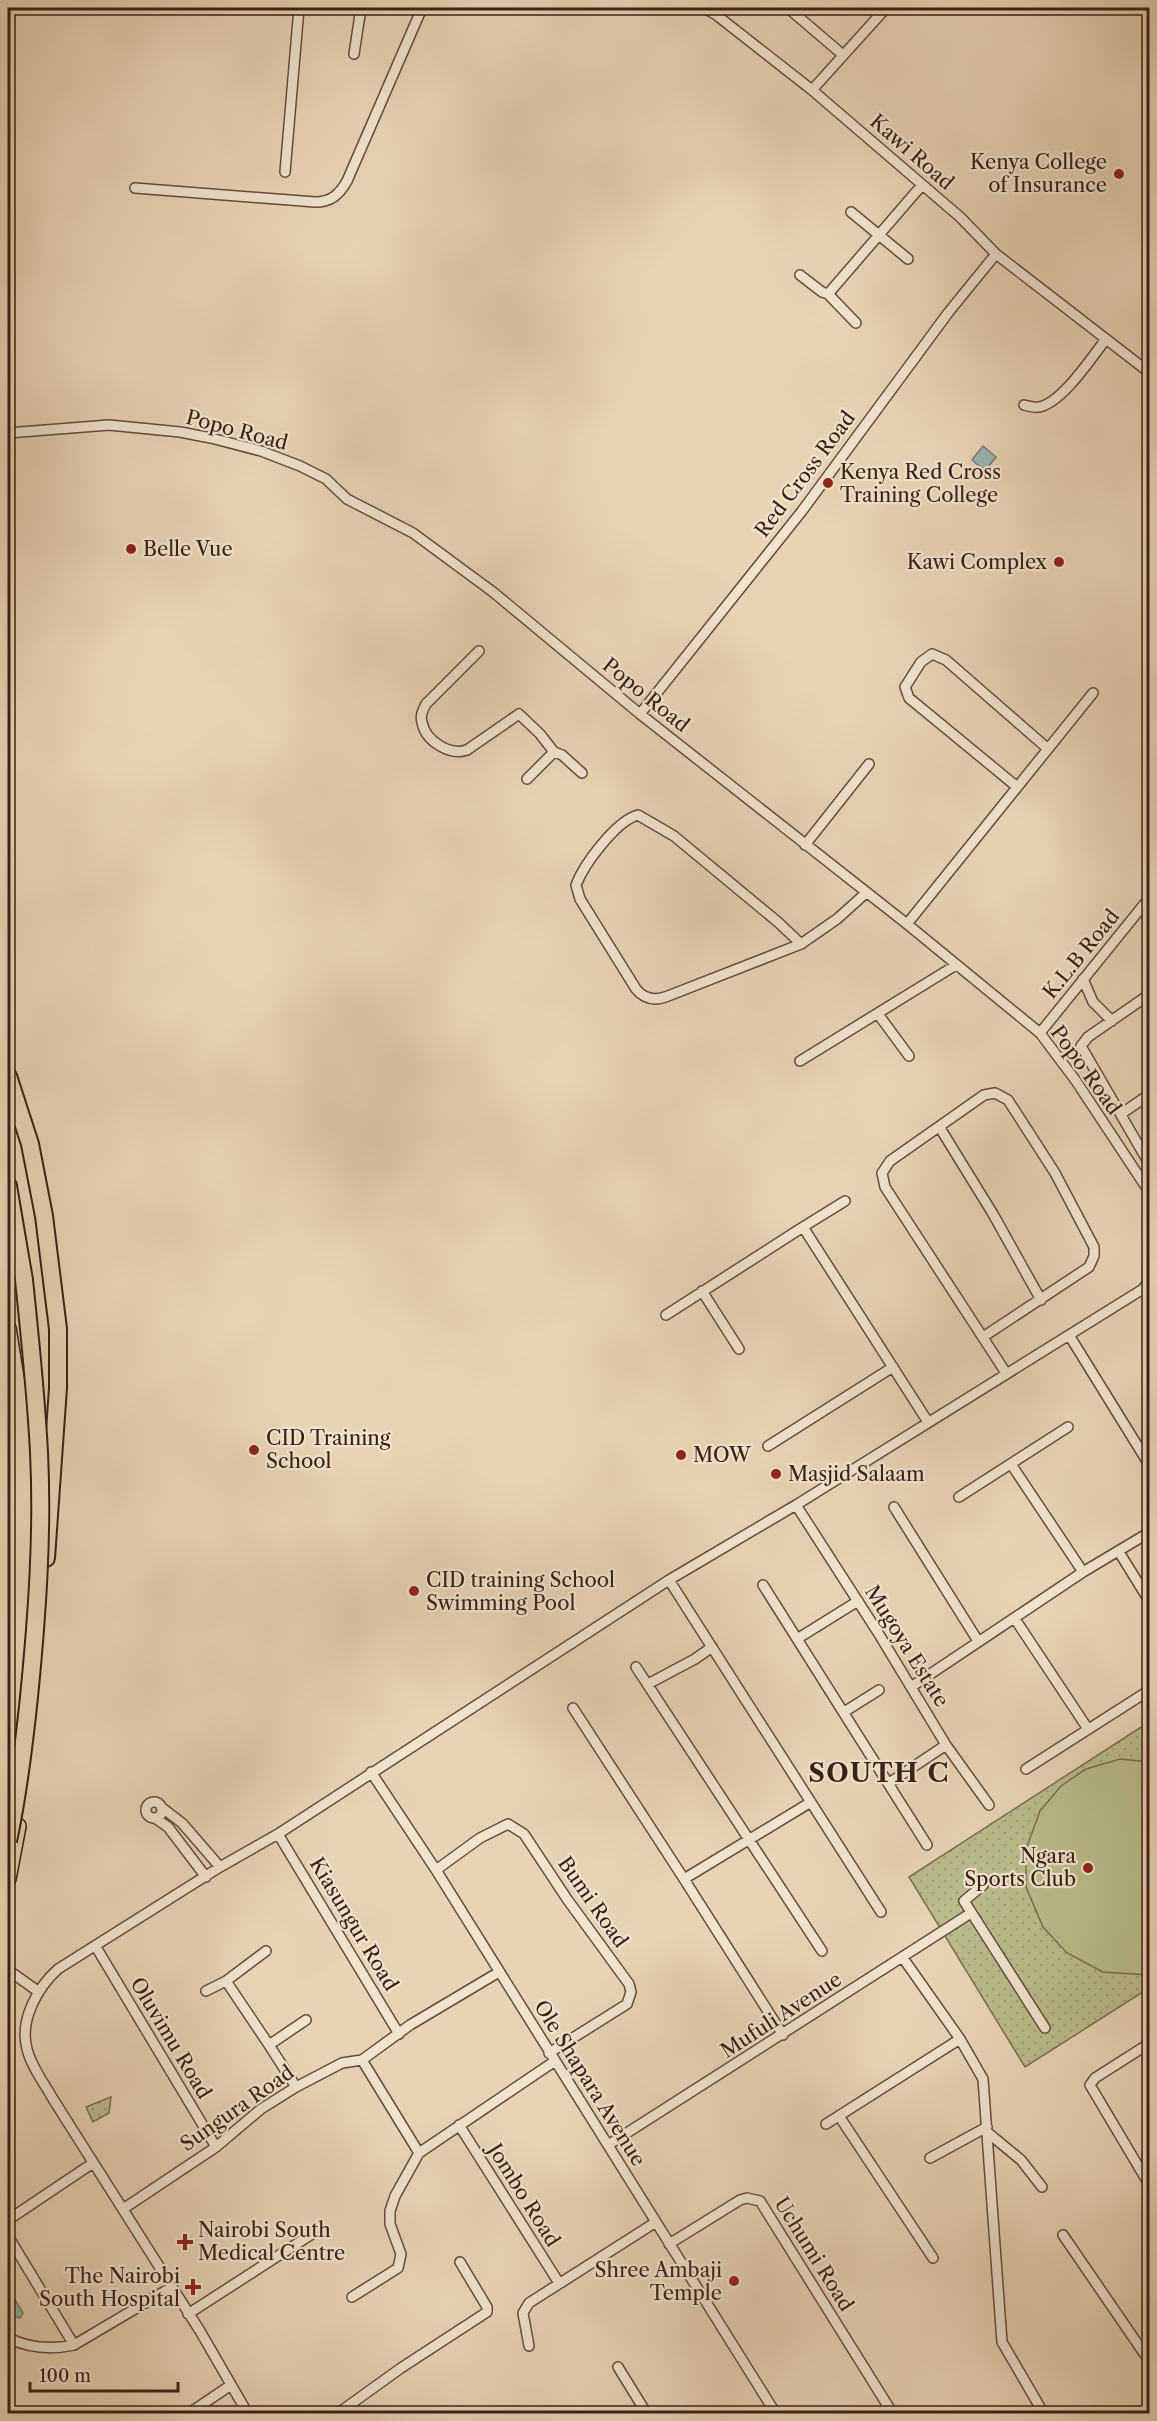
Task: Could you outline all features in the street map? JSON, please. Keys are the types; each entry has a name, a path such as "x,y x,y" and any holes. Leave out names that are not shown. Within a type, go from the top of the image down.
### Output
{"highway":[{"path":"8,1076 30,1144 44,1216 58,1329 58,1388 47,1553 31,1630"},
{"path":"8,1186 24,1280 39,1453 40,1548 36,1626 26,1724 8,1841"},
{"path":"8,1328 26,1440 30,1491 31,1630 30,1748 8,1879"},
{"path":"8,1404 20,1504 21,1572 20,1640 8,1772"}],"street":[{"path":"285,172 299,8"},
{"path":"354,54 361,8"},
{"path":"135,188 315,202 324,202 333,198 347,182 422,8"},
{"name":"Kawi Road","path":"704,8 715,14 812,90 960,217 996,254 1149,374"},
{"path":"788,8 843,55"},
{"path":"812,90 886,8"},
{"path":"828,294 922,185"},
{"path":"851,212 908,259"},
{"name":"Red Cross Road","path":"640,714 802,511 948,313 996,254"},
{"path":"800,275 828,294 856,323"},
{"path":"1024,405 1039,407 1062,393 1077,378 1106,339"},
{"name":"Popo Road","path":"8,433 109,425 180,432 261,451 326,479 347,499 413,533 493,592 640,714 907,924 1040,1033 1077,1081 1149,1193"},
{"path":"479,651 426,704 422,712 422,724 426,731 445,750 459,753 467,750 519,714 540,734 554,752 562,755 582,773"},
{"path":"1016,786 909,698 905,687 921,662 932,654 946,660 1047,748"},
{"path":"907,924 1093,693"},
{"path":"527,779 554,752"},
{"path":"805,844 869,764"},
{"path":"801,944 674,836 638,815 627,820 612,835 590,861 576,885 580,899 636,989 649,999 660,999 801,944 837,919 866,893"},
{"name":"K.L.B Road","path":"1040,1033 1149,897"},
{"path":"800,1061 956,965"},
{"path":"1083,979 1093,1002 1112,1021"},
{"path":"1149,994 1088,1037 1082,1046 1149,1165"},
{"path":"878,1014 909,1056"},
{"path":"983,1337 1089,1267 1094,1256 1094,1247 1055,1173 1008,1100 995,1093 984,1095 890,1161 882,1173 882,1181 1006,1373"},
{"path":"1121,1114 1149,1094"},
{"path":"940,1128 993,1214 1041,1300"},
{"path":"666,1315 845,1201"},
{"path":"803,1227 928,1422"},
{"path":"248,2414 172,2287 52,2099 27,2048 27,2021 39,1992 48,1978 58,1969 220,1867 278,1834 669,1580 1146,1288 1149,1279"},
{"path":"702,1291 739,1349"},
{"path":"1069,1335 1149,1466"},
{"path":"768,1446 893,1367"},
{"path":"959,1497 1068,1427"},
{"path":"1011,1464 1083,1572"},
{"name":"Mugoya Estate","path":"796,1504 946,1745 989,1805"},
{"path":"894,1507 978,1641"},
{"path":"911,1687 1083,1572 1149,1532"},
{"path":"1119,1552 1149,1602"},
{"path":"669,1580 881,1912"},
{"path":"763,1585 927,1845"},
{"path":"797,1639 858,1601"},
{"path":"1015,1619 1088,1729"},
{"path":"648,1684 695,1659 712,1647"},
{"path":"636,1667 822,1951"},
{"path":"844,1712 879,1690"},
{"path":"1026,1769 1144,1693"},
{"path":"573,1708 783,2035"},
{"path":"889,1783 946,1745"},
{"name":"Ole Shapara Avenue","path":"371,1772 436,1870 776,2414"},
{"path":"684,1879 811,1803"},
{"path":"206,1877 168,1827 154,1818 161,1814 161,1807 182,1823 220,1867"},
{"name":"Bumi Road","path":"436,1870 480,1838 508,1824 517,1828 524,1834 629,1984 631,1992 627,2004 552,2057"},
{"name":"Kiasungur Road","path":"278,1834 399,2034"},
{"path":"982,1885 963,1901 1045,2028"},
{"name":"Mufuli Avenue","path":"608,2145 971,1913"},
{"name":"Oluvimu Road","path":"96,1947 216,2147"},
{"path":"206,1991 226,1980 266,1951"},
{"path":"903,1958 960,2039 983,2079 1002,2342 1044,2414"},
{"path":"8,1970 39,1992"},
{"name":"Sungura Road","path":"123,2209 216,2147 261,2109 296,2087 342,2063 362,2060 399,2034 500,1972"},
{"path":"226,1980 296,2087"},
{"path":"269,2045 306,2020"},
{"path":"826,2124 960,2039"},
{"path":"1149,2043 1095,2078 1090,2085 1149,2186"},
{"path":"352,2297 398,2268 401,2262 401,2254 390,2224 390,2211 395,2196 419,2153 552,2057"},
{"path":"362,2060 419,2153"},
{"path":"839,2116 933,2258"},
{"name":"Jombo Road","path":"459,2126 559,2283"},
{"path":"930,2158 987,2129"},
{"path":"987,2129 1021,2160 1042,2187"},
{"path":"8,2220 93,2163"},
{"name":"Uchumi Road","path":"669,2244 740,2200 747,2198 760,2201 893,2414"},
{"path":"529,2346 523,2313 525,2308 559,2283 656,2222"},
{"path":"188,2314 312,2234"},
{"path":"1063,2235 1149,2362"},
{"path":"8,2236 74,2345"},
{"path":"337,2414 401,2368 485,2315 487,2307 460,2262"},
{"path":"8,2338 37,2347 61,2348 74,2345 172,2287"},
{"path":"618,2367 647,2414"},
{"path":"188,2414 231,2385"}],"green space":[{"path":"1149,1722 1149,1988 1025,2067 909,1877"},
{"name":"Ngara Sports Club","path":"1120,1759 1149,1762 1148,1975 1103,1972 1067,1953 1043,1927 1026,1887 1026,1849 1040,1811 1061,1786 1086,1769"},
{"path":"111,2097 109,2113 93,2122 86,2107"}],"water":[{"path":"983,446 996,457 985,471 972,460"},
{"path":"8,2288 23,2313 20,2318 8,2312"}],"place":[{"name":"Kenya College of Insurance","path":"1119,174"},
{"name":"Kenya Red Cross Training College","path":"828,483"},
{"name":"Belle Vue","path":"131,549"},
{"name":"Kawi Complex","path":"1059,562"},
{"name":"CID Training School","path":"254,1450"},
{"name":"MOW","path":"681,1455"},
{"name":"Masjid Salaam","path":"776,1474"},
{"name":"CID training School Swimming Pool","path":"414,1591"},
{"name":"Ngara Sports Club","path":"1088,1868"},
{"name":"Nairobi South Medical Centre","path":"185,2242"},
{"name":"Shree Ambaji Temple","path":"734,2281"},
{"name":"The Nairobi South Hospital","path":"193,2287"}],"district":[{"name":"SOUTH C","path":"879,1773"}]}
